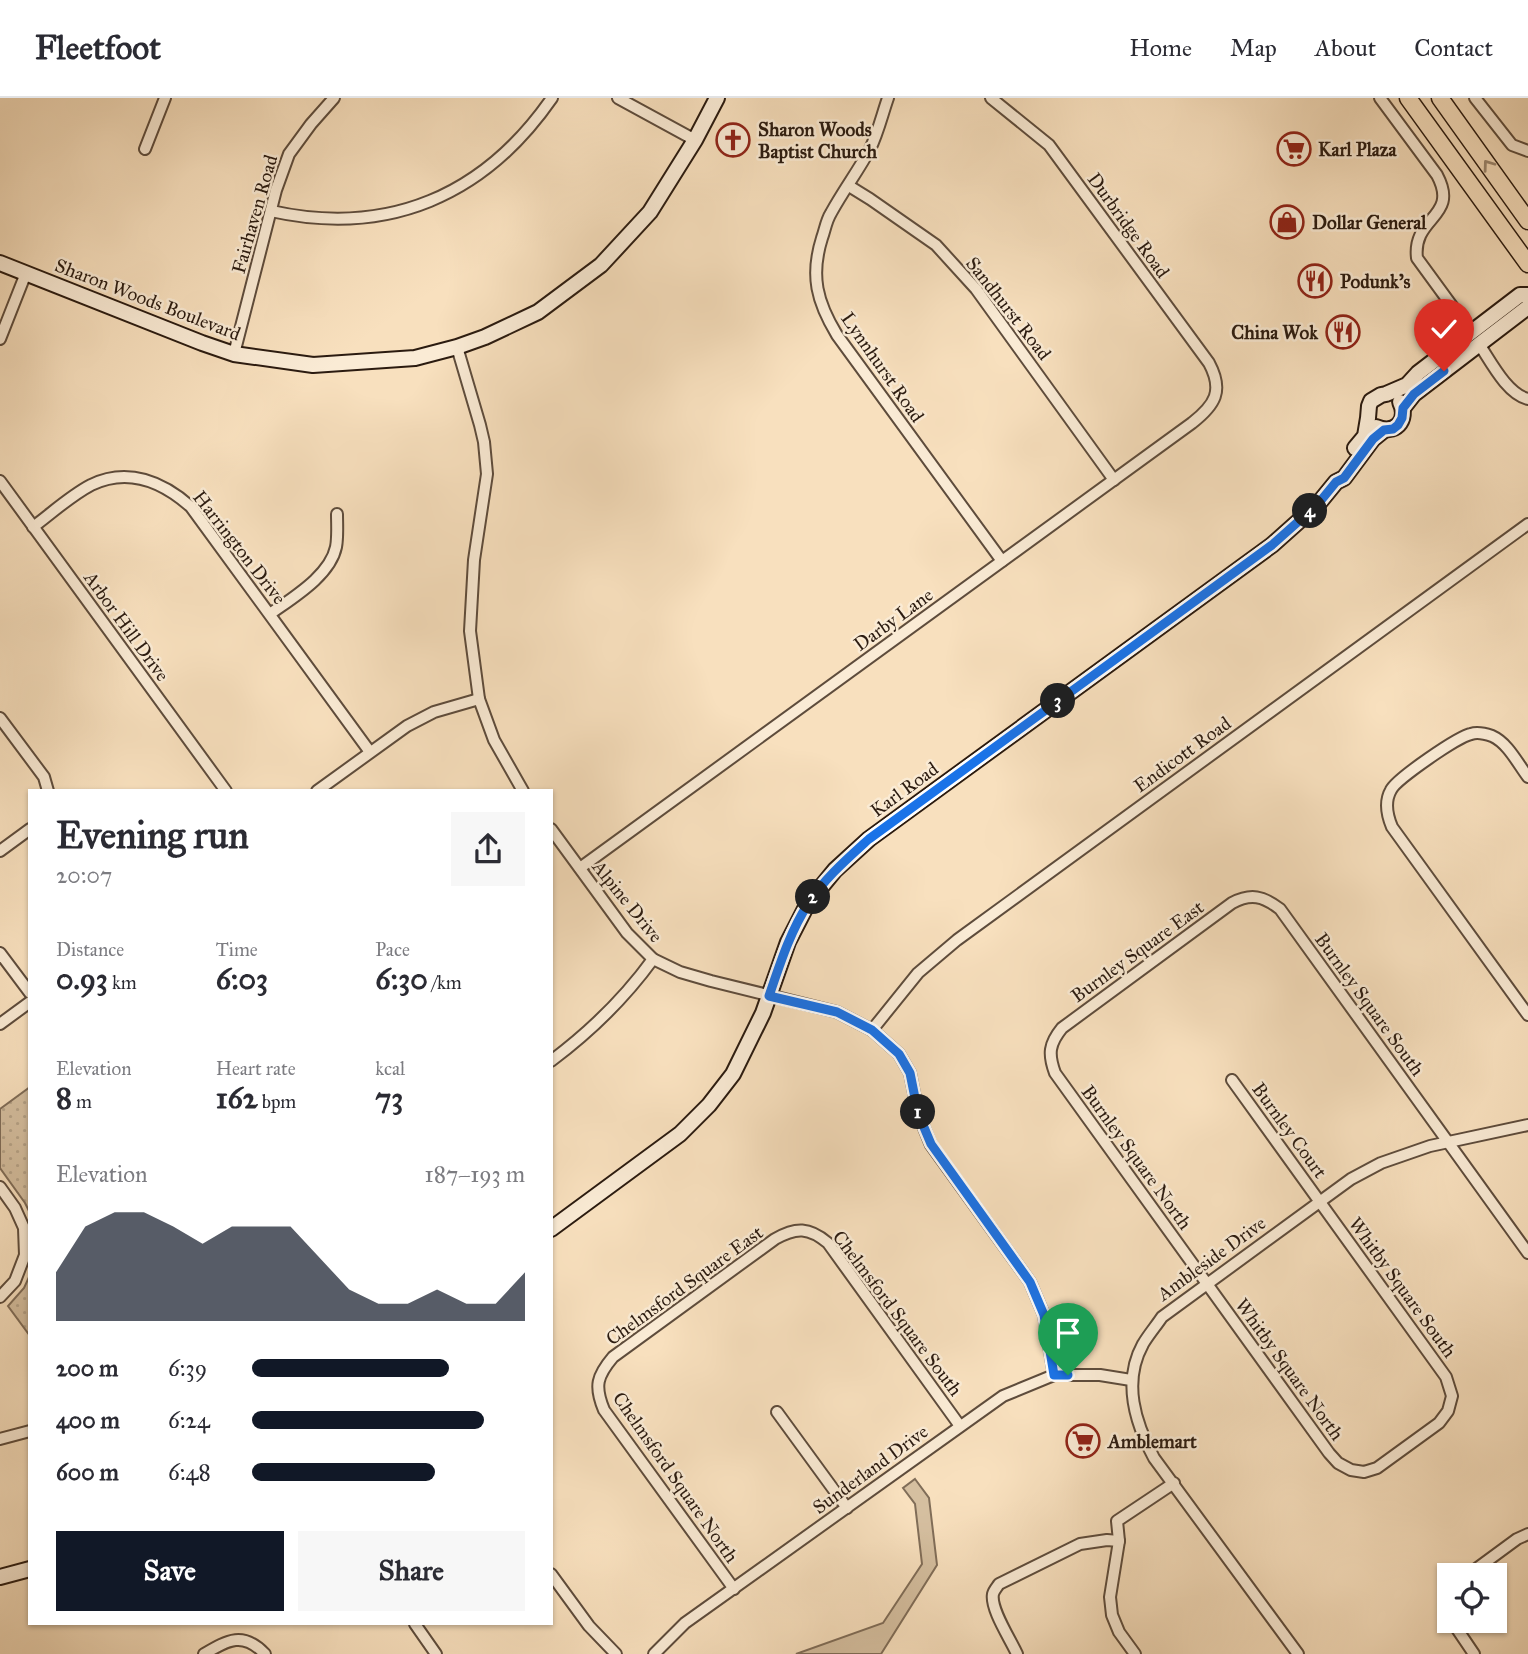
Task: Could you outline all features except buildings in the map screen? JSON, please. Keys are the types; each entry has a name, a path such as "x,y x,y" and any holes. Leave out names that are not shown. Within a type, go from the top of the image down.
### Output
{"main road":[{"path":"1408,98 1528,264"},
{"path":"1440,98 1528,220"}],"street":[{"path":"145,149 165,98"},
{"name":"Fairhaven Road","path":"234,354 276,190 289,154 334,98"},
{"path":"271,211 300,217 341,220 385,214 422,205 465,184 508,151 552,98"},
{"path":"618,98 695,140"},
{"name":"Sharon Woods Boulevard","path":"0,263 234,354 313,365 415,358 485,338 538,312 601,265 650,212 695,140 717,98"},
{"name":"Lynnhurst Road","path":"888,98 871,146 829,216 817,256 815,278 819,298 837,335 1002,561"},
{"name":"Durbridge Road","path":"992,98 1049,145 1209,363 1216,376 1217,390"},
{"path":"1380,98 1442,185 1443,204 1418,238 1417,258 1509,388 1528,399"},
{"path":"1475,98 1512,145 1528,150"},
{"name":"Sandhurst Road","path":"849,186 936,245 976,289 1114,480"},
{"path":"0,340 26,273"},
{"path":"1528,295 1520,295 1475,338 1414,394 1403,408 1402,418 1393,429 1376,427 1368,418 1371,401 1407,385 1418,373 1475,338 1528,307"},
{"path":"457,348 484,442 486,474 474,561 470,631 479,699 494,740 522,789"},
{"name":"Darby Lane","path":"580,868 1206,412 1217,390"},
{"path":"1386,394 1397,398 1403,408"},
{"name":"Karl Road","path":"1336,482 1337,473 1364,436 1368,418"},
{"name":"Karl Road","path":"553,1227 680,1134 709,1105 733,1074 764,1013 788,942 808,903 835,870 869,839 1272,545 1318,504 1336,482 1344,478 1373,439 1384,430"},
{"name":"Harrington Drive","path":"33,527 80,492 94,484 119,477 146,480 177,495 191,507 370,752"},
{"name":"Arbor Hill Drive","path":"0,481 225,789"},
{"path":"270,614 310,585 326,569 336,548 337,514"},
{"name":"Endicott Road","path":"872,1030 918,973 957,940 1528,524"},
{"path":"320,789 407,726 434,712 479,699"},
{"path":"0,718 44,777 47,789"},
{"path":"1528,777 1503,744 1482,733 1469,734 1401,779 1391,789 1387,803 1387,816 1392,827 1528,1015"},
{"path":"0,851 28,830"},
{"name":"Alpine Drive","path":"553,832 634,942 653,959 680,972 837,1012 872,1030 899,1054 910,1073 918,1113 931,1144 1030,1282 1044,1315 1054,1375"},
{"name":"Burnley Square East","path":"1051,1047 1062,1028 1232,903 1242,898 1254,897"},
{"name":"Burnley Square South","path":"1254,897 1268,900 1280,909 1528,1253"},
{"path":"0,953 28,990"},
{"path":"553,1059 598,1023 653,959"},
{"path":"0,1024 28,1003"},
{"name":"Burnley Square North","path":"1051,1047 1050,1060 1055,1073 1206,1283"},
{"name":"Burnley Court","path":"1231,1080 1320,1201"},
{"name":"Ambleside Drive","path":"1298,1654 1154,1458 1145,1441 1136,1417 1131,1380 1142,1346 1162,1317 1351,1179 1381,1163 1430,1146 1528,1125"},
{"path":"0,1187 15,1208 24,1228 25,1255 15,1281 0,1297"},
{"name":"Whitby Square South","path":"1320,1201 1446,1377 1451,1396 1448,1411 1439,1423 1377,1468 1364,1472 1351,1470"},
{"name":"Chelmsford Square East","path":"598,1382 603,1368 613,1357 775,1239 787,1232 802,1230"},
{"name":"Chelmsford Square South","path":"802,1230 817,1233 828,1243 960,1426"},
{"name":"Whitby Square North","path":"1206,1283 1329,1453 1338,1463 1351,1470"},
{"name":"Sunderland Drive","path":"654,1654 685,1623 1003,1396 1054,1375 1100,1375 1131,1380"},
{"name":"Chelmsford Square North","path":"598,1382 598,1396 604,1410 734,1589"},
{"path":"777,1412 847,1507"},
{"path":"0,1439 28,1432"},
{"path":"1135,1654 1119,1632 1112,1615 1110,1597 1119,1541 1117,1521 1174,1483"},
{"path":"1484,1563 1528,1534"},
{"path":"1017,1654 996,1611 993,1598 999,1584 1080,1544 1119,1541"},
{"path":"0,1577 28,1570"},
{"path":"553,1577 589,1626 615,1654"},
{"path":"416,1625 436,1654"},
{"path":"1460,1633 1474,1654"},
{"path":"204,1654 232,1639 254,1644 265,1654"}],"shaded area":[{"path":"28,1088 28,1209 0,1168 0,1109"},
{"path":"28,1279 28,1333 8,1306"},
{"path":"915,1479 929,1498 937,1565 881,1654 796,1654 883,1623 922,1564 915,1504 903,1488"}],"place":[{"name":"Sharon Woods Baptist Church","path":"733,140"},
{"name":"Karl Plaza","path":"1294,149"},
{"name":"Dollar General","path":"1287,222"},
{"name":"Podunk's","path":"1315,281"},
{"name":"China Wok","path":"1343,332"},
{"name":"Amblemart","path":"1083,1441"}],"route":[{"path":"1068,1375 1054,1375 1044,1315 1030,1282 931,1144 918,1113 910,1073 899,1054 872,1030 837,1012 769,996 788,942 808,903 835,870 869,839 1272,545 1318,504 1336,482 1344,478 1373,439 1384,430 1398,425 1404,414 1403,408 1414,394 1444,371"}]}
